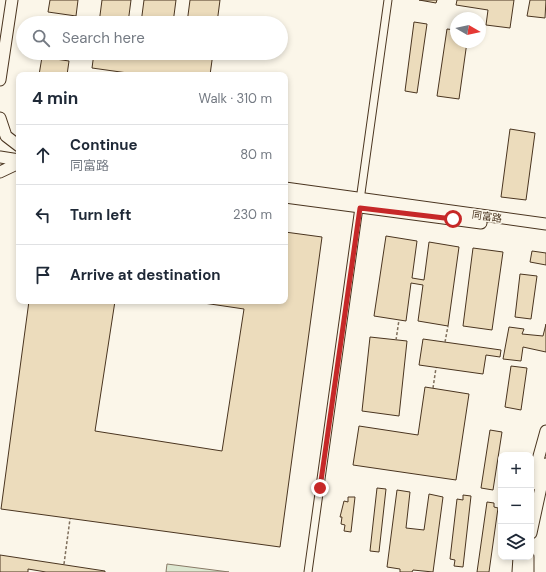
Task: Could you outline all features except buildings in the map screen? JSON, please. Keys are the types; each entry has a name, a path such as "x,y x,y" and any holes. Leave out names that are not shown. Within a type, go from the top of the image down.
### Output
{"street":[{"path":"0,80 12,0"},
{"path":"308,572 388,0"},
{"path":"0,118 6,136 16,144"},
{"path":"0,150 16,152"},
{"path":"0,157 16,160"},
{"path":"0,172 16,164"},
{"name":"同富路","path":"288,189 360,203 546,231"},
{"name":"同富路","path":"288,197 360,203 546,224"},
{"path":"534,474 546,431"},
{"path":"533,524 546,464"},
{"path":"518,572 519,560"},
{"path":"528,560 528,572"}],"path":[{"path":"396,340 399,320"},
{"path":"445,342 448,326"},
{"path":"433,388 436,368"},
{"path":"64,564 70,519"}],"green space":[{"path":"167,564 229,572 166,572"}],"route":[{"path":"320,488 360,208 453,219"}]}
